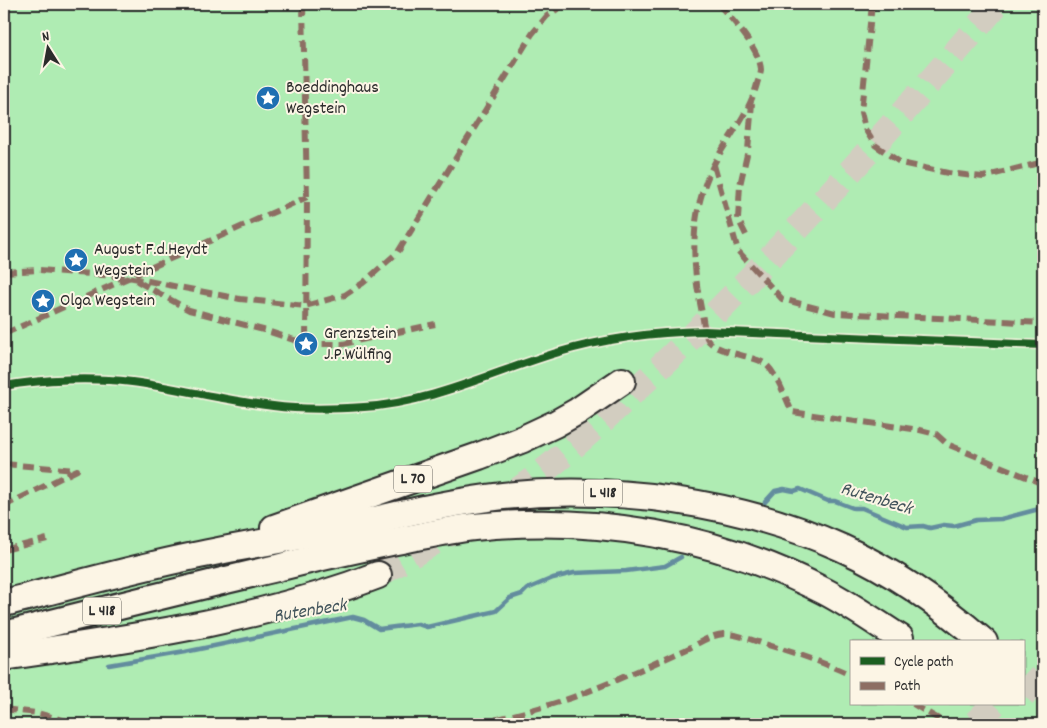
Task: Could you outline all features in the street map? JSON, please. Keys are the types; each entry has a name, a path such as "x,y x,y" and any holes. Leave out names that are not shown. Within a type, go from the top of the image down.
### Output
{"highway":[{"name":"L 70","path":"193,556 480,456 523,439 556,424 622,381"},
{"name":"L 418","path":"4,603 193,556 315,533 435,506 500,497 578,492 655,498 725,510 805,533 842,548 879,567 918,592 982,640"},
{"name":"L 418","path":"4,635 319,557 431,534 472,528 550,524 613,527 681,538 724,550 791,575 824,591 862,612 900,638"},
{"path":"4,657 153,634 280,608 335,592 378,575"}],"green space":[{"path":"4,4 1043,4 1043,724 4,724"}],"waterway":[{"name":"Rutenbeck","path":"765,502 775,491 784,489 794,491 800,489 828,501 835,501 853,508 862,508 907,527 923,526 930,528 944,525 954,526 976,520 1001,519 1043,508"},
{"name":"Rutenbeck","path":"109,665 185,652 353,617 364,620 379,629 418,624 427,627 496,611 510,598 553,578 574,573 626,571 665,566 681,557"}],"tunnel":[{"path":"378,575 501,502 540,474 586,436 703,326 790,237 874,145 997,4"},
{"path":"1024,678 1043,696"},
{"path":"978,706 996,724"}],"marked path":[{"path":"303,4 307,197 306,344"},
{"path":"4,272 39,270 128,277 240,299 305,306 345,295 363,283 398,252 532,34 547,16 565,4"},
{"path":"718,4 751,44 761,70 749,105 714,164 700,199 695,235 695,271 704,327 710,343 724,350 764,363 773,372 792,412 920,430 936,434 947,444 1043,484"},
{"path":"872,4 861,112 865,129 875,145 901,163 948,173 983,177 1043,162"},
{"path":"746,235 738,219 740,185 748,150 752,103"},
{"path":"714,165 738,251 782,299 835,313 1043,323"},
{"path":"4,334 307,197"},
{"path":"137,281 189,310 267,331 306,344 343,344 435,324"},
{"path":"4,464 77,470 4,506"},
{"path":"4,550 47,539"},
{"path":"478,724 580,695 709,638 724,634 743,637 795,653 850,675"},
{"path":"916,706 947,724"},
{"path":"4,709 37,713 77,724"},
{"path":"1034,724 1043,721"}],"cycle path":[{"path":"4,386 68,379 117,380 273,406 307,409 341,408 364,407 413,400 462,386 556,353 612,340 667,333 705,331 1043,345"}],"place":[{"name":"Boeddinghaus Wegstein","path":"268,98"},
{"name":"August F.d.Heydt Wegstein","path":"76,260"},
{"name":"Olga Wegstein","path":"43,301"},
{"name":"Grenzstein J.P.Wülfing","path":"306,344"}]}
